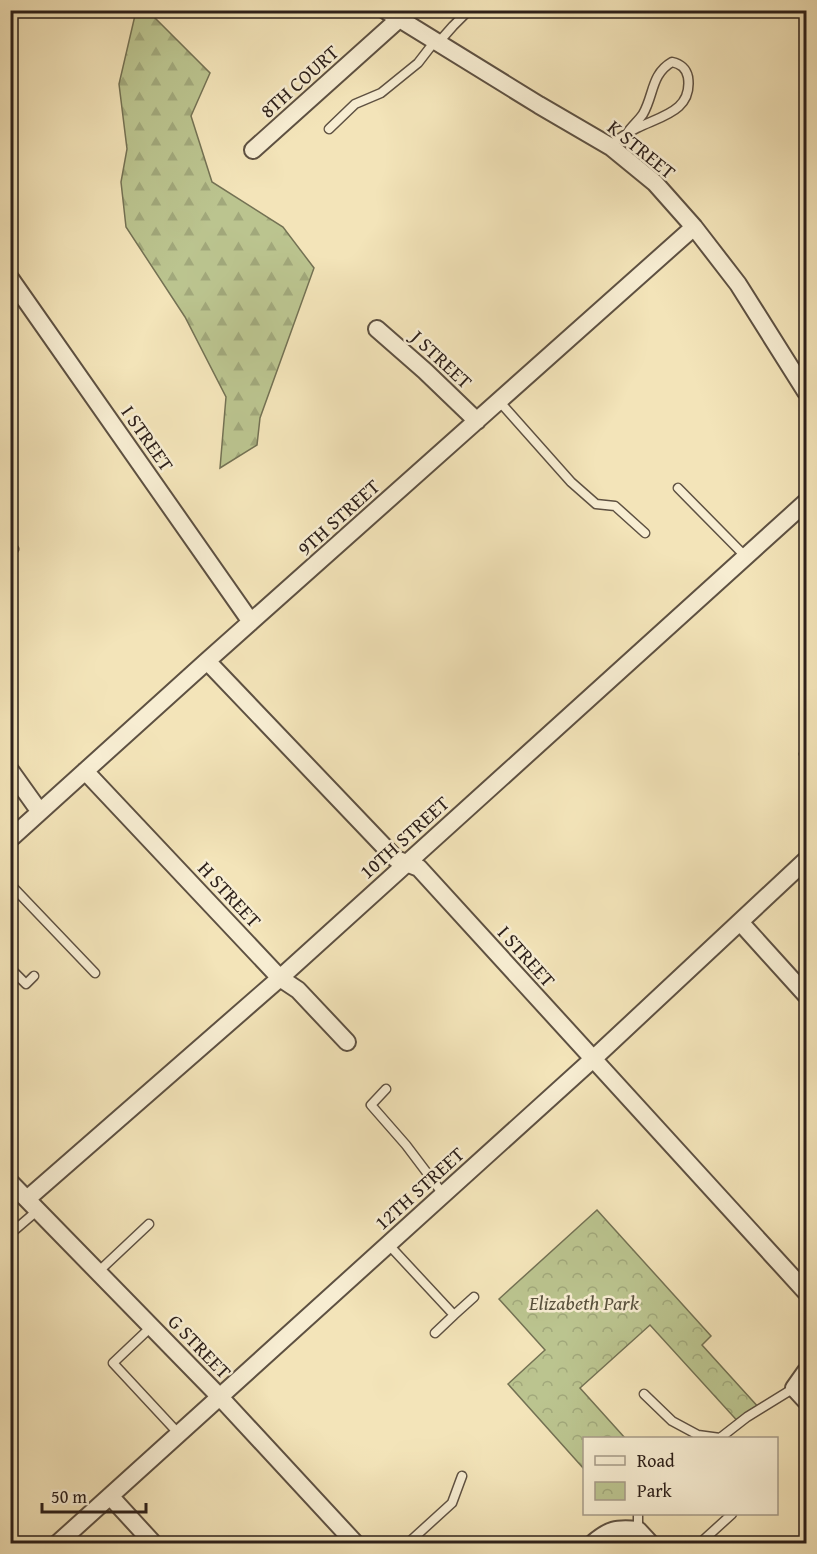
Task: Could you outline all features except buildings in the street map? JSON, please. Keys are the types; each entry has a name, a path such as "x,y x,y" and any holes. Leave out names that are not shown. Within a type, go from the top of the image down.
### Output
{"street":[{"name":"K STREET","path":"392,15 609,146 655,183 694,227 738,284 807,392"},
{"name":"8TH COURT","path":"253,150 392,15"},
{"name":"9TH STREET","path":"10,839 694,227"},
{"name":"I STREET","path":"10,278 251,622"},
{"name":"J STREET","path":"377,329 477,421"},
{"name":"10TH STREET","path":"32,1205 807,502"},
{"name":"I STREET","path":"207,661 396,859 419,868 807,1292"},
{"path":"10,770 40,812"},
{"name":"H STREET","path":"85,771 280,978 298,990 347,1042"},
{"name":"12TH STREET","path":"58,1543 593,1059 807,860"},
{"path":"740,922 807,995"},
{"name":"G STREET","path":"10,1182 219,1396 356,1544"},
{"path":"807,1371 794,1388 807,1401"},
{"path":"110,1496 154,1544"},
{"path":"592,1544 603,1534 638,1522 651,1544"}],"lane":[{"path":"329,129 355,104 381,93 418,63 469,10"},
{"path":"609,146 628,132 672,113 682,104 689,87 687,72 680,64 672,62 661,70 642,114 628,132"},
{"path":"499,402 579,489 596,504 615,506 645,533"},
{"path":"678,488 746,557"},
{"path":"10,884 94,973"},
{"path":"10,968 26,984 34,976"},
{"path":"386,1089 371,1105 406,1145 443,1194"},
{"name":"10TH STREET","path":"10,1234 32,1205"},
{"path":"98,1272 149,1224"},
{"path":"388,1244 454,1315"},
{"path":"435,1333 474,1297"},
{"path":"151,1327 113,1363 178,1434"},
{"path":"721,1437 747,1417 794,1388"},
{"path":"645,1394 672,1421 698,1435 713,1437"},
{"path":"407,1544 452,1503 462,1476"},
{"path":"699,1544 731,1515"}],"green space":[{"path":"136,11 148,11 210,73 191,116 212,182 283,227 314,268 260,418 257,445 220,468 226,397 185,317 126,227 121,182 127,149 119,84"},
{"name":"Elizabeth Park","path":"597,1210 711,1336 702,1345 760,1409 742,1426 650,1325 580,1388 624,1437 583,1437 583,1468 508,1384 545,1350 499,1299"}]}
